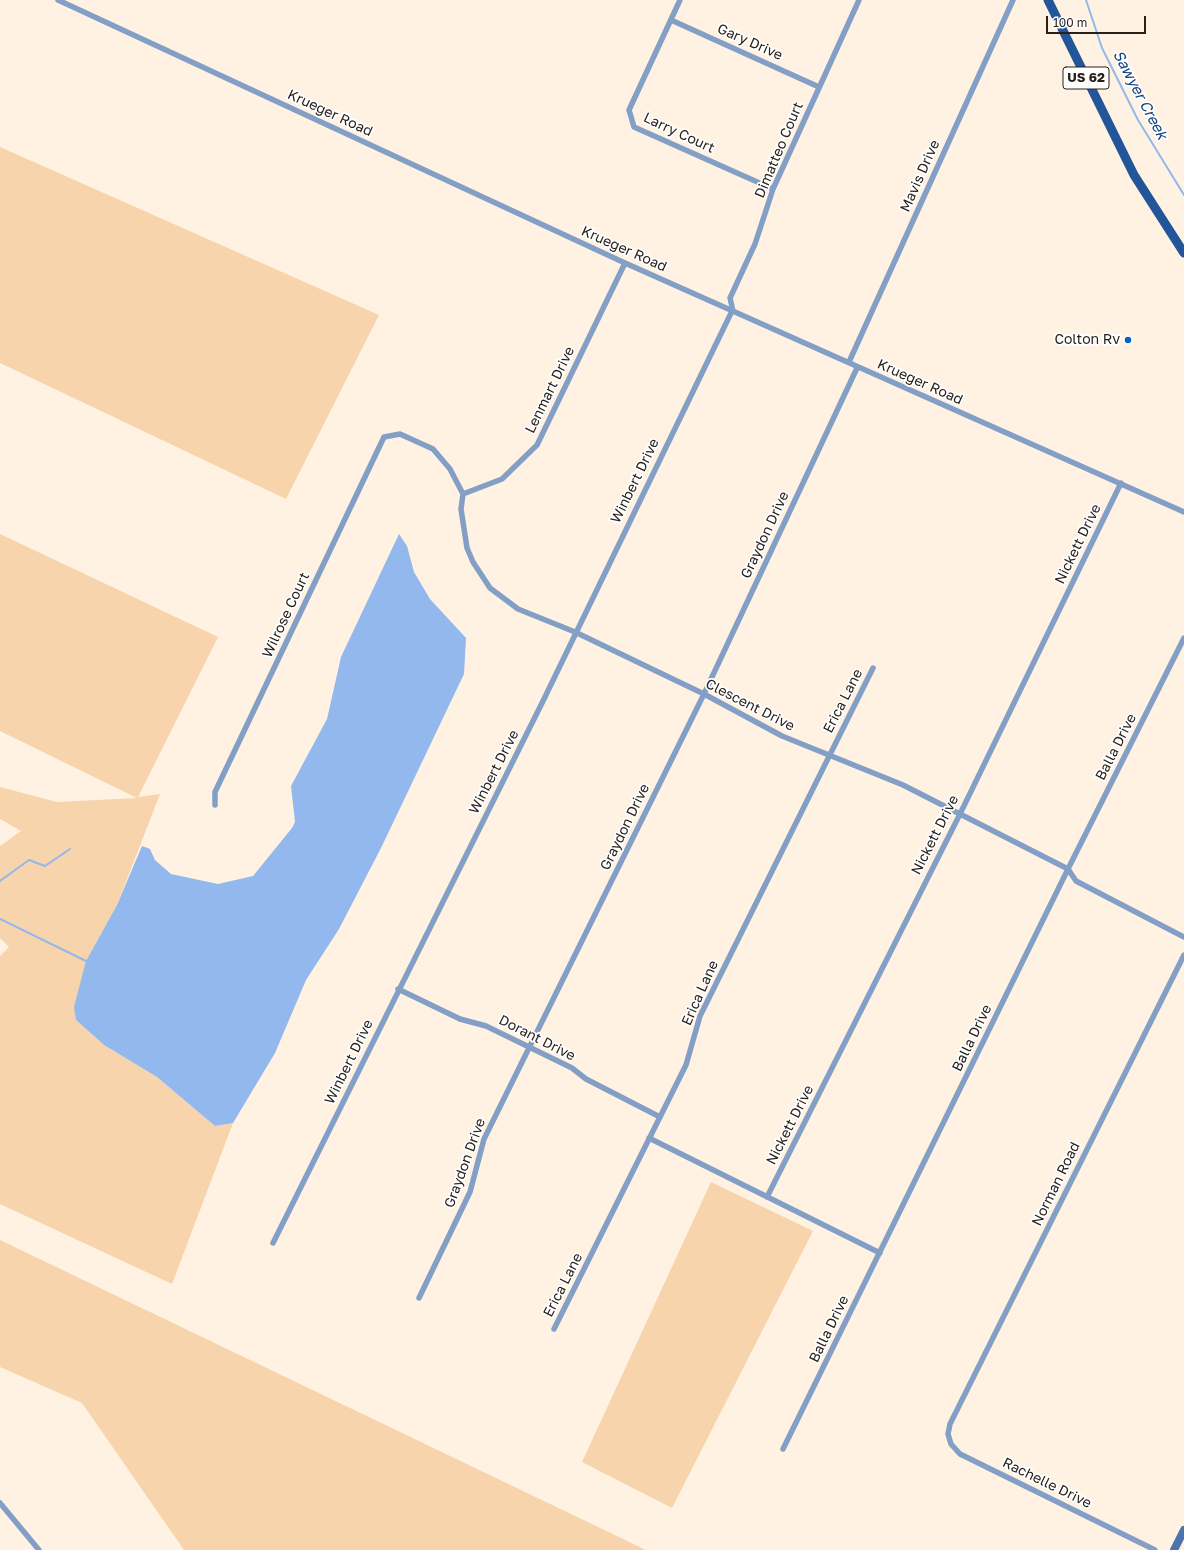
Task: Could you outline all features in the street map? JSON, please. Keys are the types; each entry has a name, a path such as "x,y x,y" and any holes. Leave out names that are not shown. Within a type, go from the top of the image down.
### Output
{"main road":[{"name":"US 62","path":"1048,0 1134,175 1184,253"},
{"path":"1174,1550 1184,1530"}],"street":[{"name":"Krueger Road","path":"58,0 625,263 849,362 857,368 1184,512"},
{"name":"Larry Court","path":"680,0 629,110 634,127 773,189"},
{"name":"Dimatteo Court","path":"732,311 730,298 755,244 773,189 859,0"},
{"name":"Mavis Drive","path":"849,362 1013,0"},
{"name":"Gary Drive","path":"671,20 819,87"},
{"name":"Lenmart Drive","path":"463,494 502,479 537,445 625,263"},
{"name":"Winbert Drive","path":"273,1243 398,989 543,701 575,632 732,311"},
{"name":"Graydon Drive","path":"418,1298 470,1192 484,1139 704,694 857,368"},
{"name":"Wilrose Court","path":"215,805 215,792 384,437 400,434 433,449 450,468 463,494"},
{"name":"Nickett Drive","path":"767,1196 960,814 1121,483"},
{"name":"Clescent Drive","path":"463,494 460,509 466,548 476,568 490,588 518,608 575,632 704,694 782,736 903,785 1068,868 1076,881 1184,937"},
{"name":"Balla Drive","path":"783,1449 1068,868 1184,638"},
{"name":"Erica Lane","path":"554,1329 686,1065 700,1016 873,668"},
{"name":"Norman Road","path":"950,1424 1184,955"},
{"name":"Dorant Drive","path":"398,989 460,1019 486,1026 572,1068 586,1079 660,1117"},
{"path":"649,1138 880,1252"},
{"name":"Rachelle Drive","path":"950,1424 948,1434 951,1444 960,1454 1155,1550"},
{"path":"0,1503 39,1550"}],"shaded area":[{"path":"0,147 379,315 286,499 0,363"},
{"path":"0,534 218,637 138,797 160,794 117,905 86,961 76,1020 104,1045 157,1077 215,1126 233,1123 172,1284 0,1204 0,956 9,947 0,938 0,846 21,831 0,819 0,787 57,802 137,798 0,731"},
{"path":"711,1182 813,1231 672,1508 582,1462"},
{"path":"0,1240 646,1550 184,1550 82,1403 0,1367"}],"water":[{"path":"399,534 407,546 414,572 430,599 466,638 464,674 382,846 339,929 306,980 275,1053 233,1123 215,1126 157,1077 104,1045 76,1020 74,1007 86,961 117,905 142,846 150,849 155,860 171,874 218,884 253,876 292,828 295,822 291,786 327,719 341,657"}],"waterway":[{"name":"Sawyer Creek","path":"1086,0 1102,48 1138,120 1184,195"},
{"path":"0,881 29,860 45,866 70,849"},
{"path":"0,919 86,961"}],"place":[{"name":"Colton Rv","path":"1128,340"}]}
